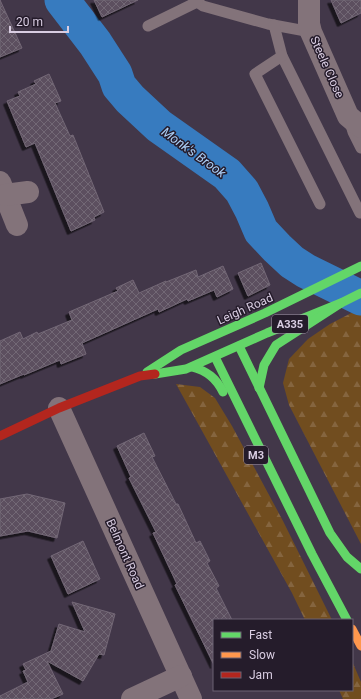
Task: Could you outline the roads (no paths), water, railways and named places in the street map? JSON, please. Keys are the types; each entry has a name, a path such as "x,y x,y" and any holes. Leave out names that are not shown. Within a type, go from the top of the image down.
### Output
{"main road":[{"name":"Leigh Road","path":"140,376 192,367 224,344 309,292 360,267"},
{"name":"Leigh Road","path":"0,436 59,408 140,376 181,350 224,344 267,332 341,303 361,293"},
{"path":"259,388 263,365 276,345 341,303"},
{"name":"M3","path":"224,344 259,388 330,533 347,557 361,569"},
{"name":"M3","path":"224,344 312,554"},
{"name":"M3","path":"192,367 205,370 219,383 271,484 312,554 346,619"},
{"path":"353,631 361,646"}],"street":[{"name":"Steele Close","path":"309,0 309,24 311,32 330,58 355,122"},
{"path":"2,188 28,192"},
{"path":"2,188 17,225"},
{"name":"Belmont Road","path":"59,408 191,699"},
{"path":"132,699 181,676"}],"lane":[{"path":"148,26 195,1 203,6 274,25 311,32"},
{"path":"274,25 282,56 360,213"},
{"path":"282,56 255,74 320,204"},
{"path":"355,122 353,132 361,148"}],"waterway":[{"name":"Monk's Brook","path":"62,0 95,43 115,74 119,86 130,99 159,126 227,174 242,191 261,231 277,248 292,262 306,271 361,298"}]}
